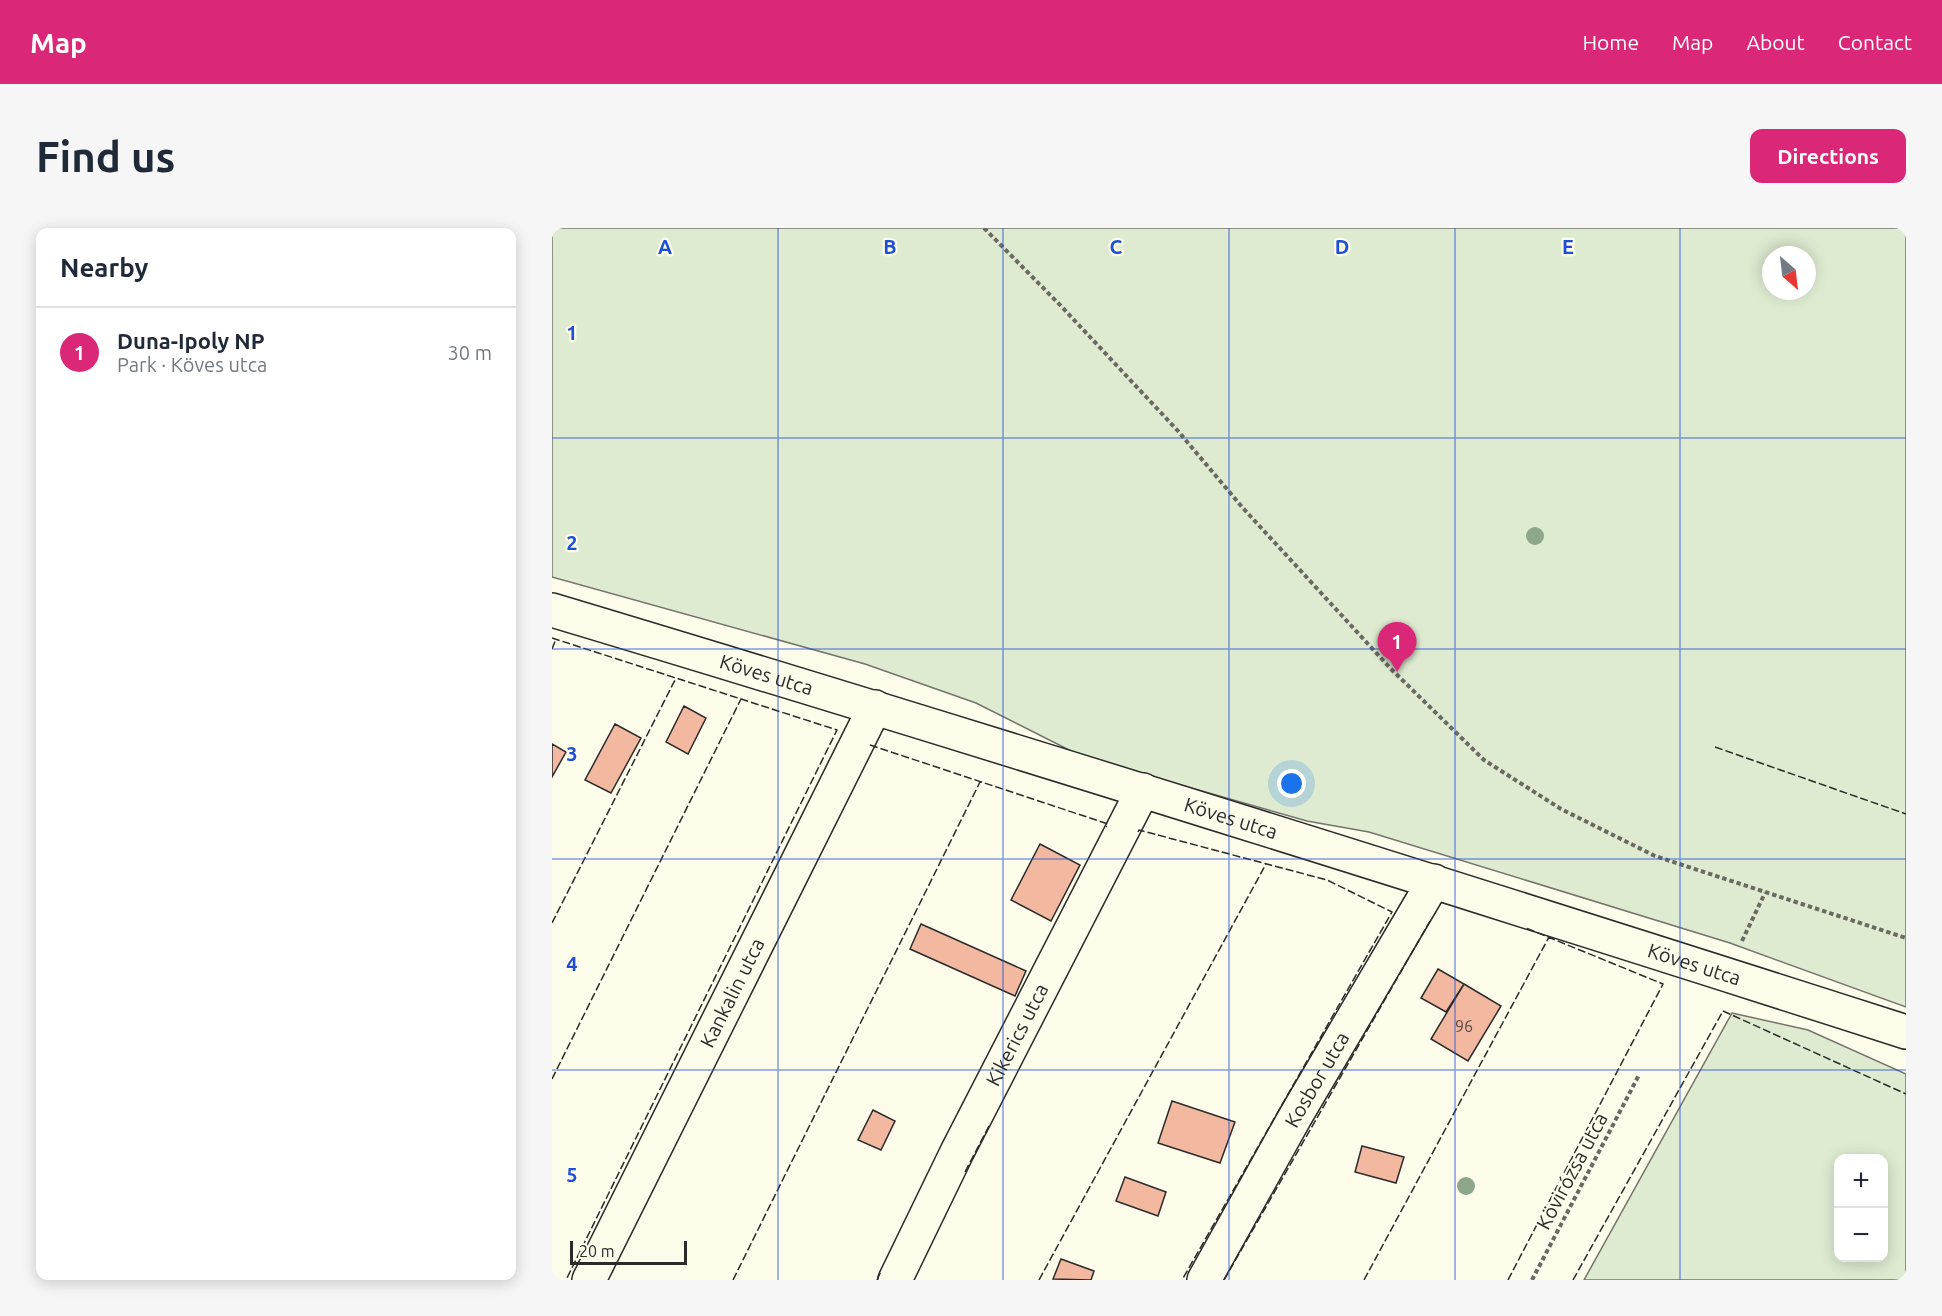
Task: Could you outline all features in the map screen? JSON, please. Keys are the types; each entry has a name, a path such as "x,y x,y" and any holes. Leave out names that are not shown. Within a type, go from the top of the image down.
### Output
{"street":[{"name":"Köves utca","path":"552,610 875,706 1906,1032"},
{"name":"Kankalin utca","path":"588,1280 875,706"},
{"name":"Kikerics utca","path":"895,1280 957,1152 1143,790"},
{"name":"Kosbor utca","path":"1204,1280 1295,1117 1434,881"}],"path":[{"path":"984,228 1062,307 1178,431 1250,515 1391,669 1484,760 1561,809 1655,856 1906,938"},
{"path":"1726,974 1765,893"},
{"name":"Kövirózsa utca","path":"1532,1280 1640,1076"}],"green space":[{"path":"552,228 1906,228 1906,1007 1730,943 1369,832 1307,821 1083,757 976,703 865,664 552,577"},
{"path":"1732,1013 1808,1030 1906,1074 1906,1280 1584,1280"}],"building":[{"path":"684,706 706,718 688,754 666,742"},
{"path":"615,724 641,738 611,793 585,780"},
{"path":"552,744 566,752 552,777"},
{"path":"1040,844 1080,865 1051,921 1011,900"},
{"path":"921,924 1026,971 1015,996 910,949"},
{"path":"1438,969 1464,984 1446,1012 1421,998"},
{"path":"1464,984 1501,1006 1468,1061 1431,1039"},
{"path":"1172,1101 1235,1122 1220,1163 1158,1143"},
{"path":"873,1110 895,1121 881,1150 858,1140"},
{"path":"1362,1146 1404,1157 1396,1183 1355,1172"},
{"path":"1125,1177 1166,1192 1158,1216 1116,1201"},
{"path":"1061,1259 1094,1271 1091,1280 1053,1279"}],"fence":[{"path":"552,638 837,730 566,1280"},
{"path":"552,649 556,639"},
{"path":"552,923 676,678"},
{"path":"552,1079 741,699"},
{"path":"870,745 1108,824 1106,827"},
{"path":"1715,747 1906,814"},
{"path":"733,1280 980,782"},
{"path":"1138,832 1139,830 1327,880 1392,912 1182,1280"},
{"path":"1039,1280 1266,864"},
{"path":"1224,1280 1430,921"},
{"path":"1508,1280 1663,984 1526,928"},
{"path":"1364,1280 1549,937"},
{"path":"1573,1280 1723,1011 1906,1094"},
{"path":"965,1172 990,1124"},
{"path":"877,1280 881,1271"}],"place":[{"name":"Duna-Ipoly NP","path":"1397,672"}]}
